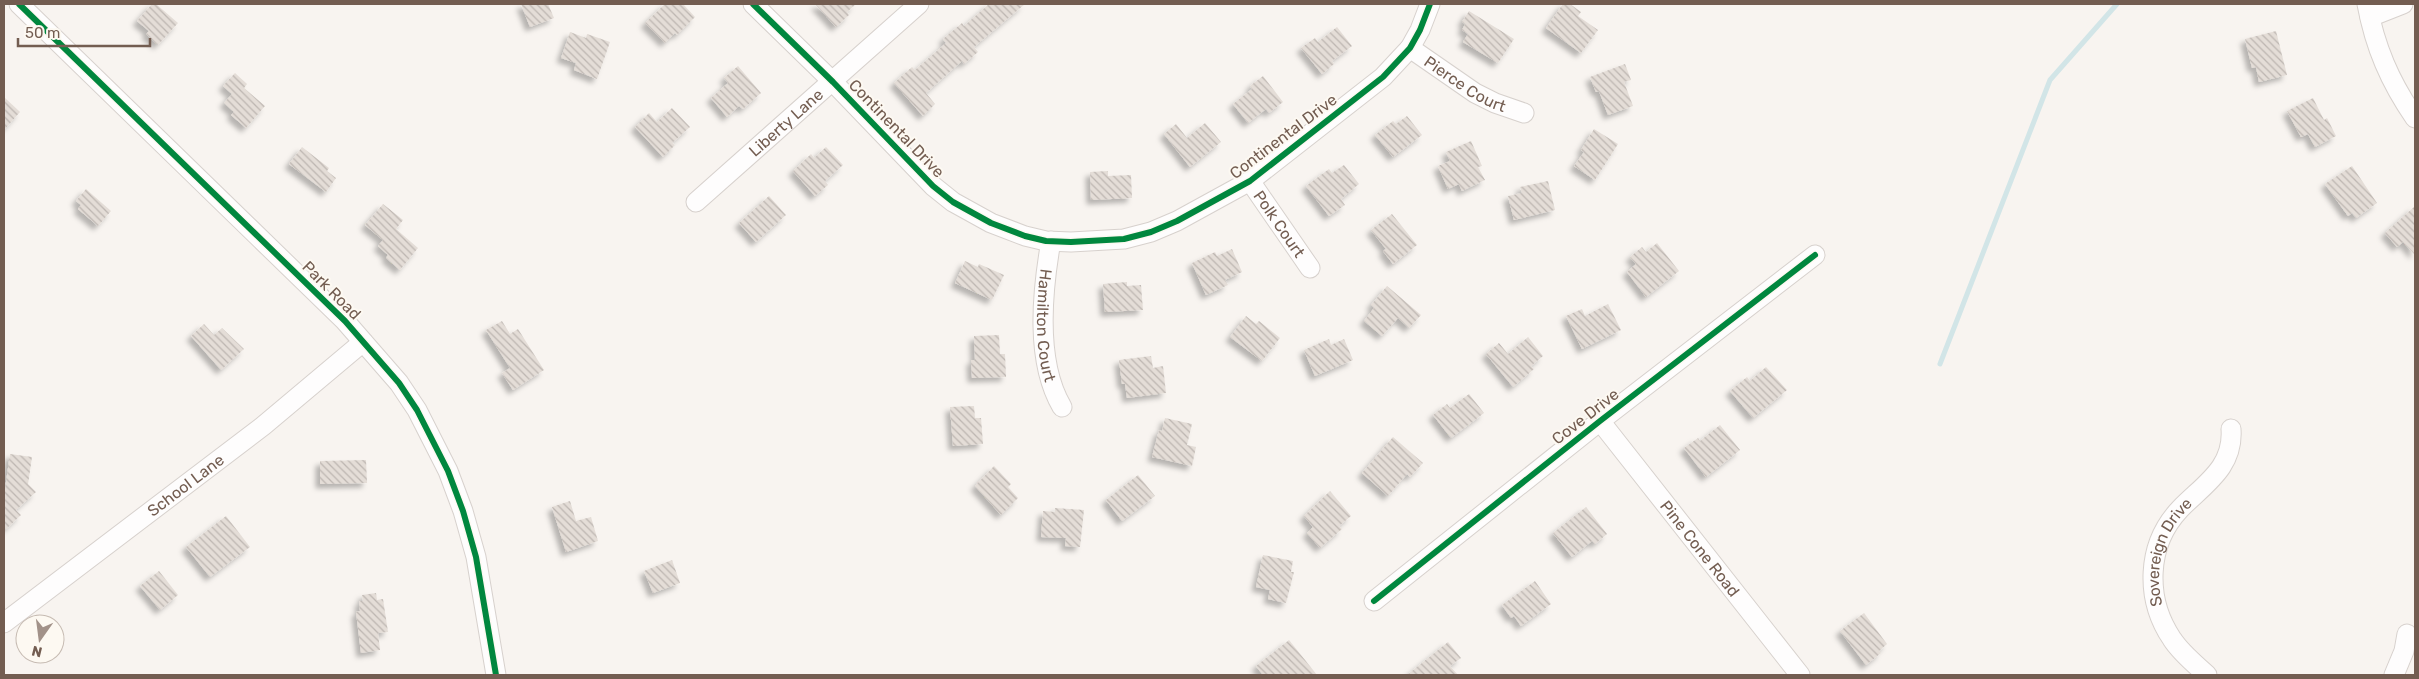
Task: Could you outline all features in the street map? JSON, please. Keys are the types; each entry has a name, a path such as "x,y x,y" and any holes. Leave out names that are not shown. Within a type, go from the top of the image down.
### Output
{"street":[{"name":"Park Road","path":"19,4 345,321 400,383 417,410 448,472 463,511 476,557 496,675"},
{"name":"Continental Drive","path":"753,4 833,82 933,186 953,202 991,223 1025,236 1051,241 1096,242 1124,239 1151,232 1177,222 1250,181 1384,77 1410,48 1420,30 1430,4"},
{"name":"Liberty Lane","path":"696,202 920,4"},
{"path":"2403,4 2369,11 2384,65 2398,94 2415,118"},
{"name":"Pierce Court","path":"1410,48 1474,93 1524,114"},
{"name":"Polk Court","path":"1250,181 1310,268"},
{"name":"Hamilton Court","path":"1051,241 1043,297 1045,340 1049,378 1062,407"},
{"name":"Cove Drive","path":"1374,601 1600,421 1815,255"},
{"name":"School Lane","path":"4,623 263,426 363,342"},
{"name":"Pine Cone Road","path":"1600,421 1800,675"},
{"name":"Sovereign Drive","path":"2207,675 2172,640 2157,612 2152,585 2154,559 2156,546 2165,528 2179,510 2219,472 2230,451 2231,429"},
{"path":"2394,675 2404,651 2407,634"}],"building":[{"path":"152,4 156,4 178,23 158,45 146,34 149,31 137,21"},
{"path":"521,4 548,4 554,18 530,27"},
{"path":"665,4 683,4 695,17 677,35 675,33 665,43 645,23"},
{"path":"815,4 856,4 847,12 849,15 836,27"},
{"path":"989,4 1025,4 974,47 978,52 964,64 962,61 926,93 935,104 923,116 894,83 912,67 915,70 946,43 943,39 962,23 964,26"},
{"path":"1563,4 1570,4 1581,12 1578,16 1598,30 1581,53 1546,28"},
{"path":"1469,11 1514,39 1498,63 1463,42 1468,34 1462,30 1465,24 1462,22"},
{"path":"1337,27 1352,46 1332,61 1334,64 1322,74 1301,48 1315,38 1318,42"},
{"path":"2276,31 2287,75 2259,82 2256,67 2252,68 2245,39"},
{"path":"570,32 586,38 587,34 610,42 597,79 574,70 576,63 561,58"},
{"path":"1625,64 1631,80 1624,82 1633,106 1608,115 1599,91 1596,92 1590,77"},
{"path":"738,66 761,93 743,109 739,106 727,117 711,98 728,83 724,78"},
{"path":"235,73 247,84 244,88 265,106 246,128 231,115 234,112 224,103 232,94 223,86"},
{"path":"1263,76 1283,102 1269,113 1266,109 1248,123 1233,104 1252,89 1250,86"},
{"path":"4,97 20,112 4,130"},
{"path":"2313,98 2324,120 2327,118 2336,136 2315,147 2308,134 2301,137 2287,111"},
{"path":"672,108 690,127 672,143 675,145 663,157 635,127 649,113 657,122"},
{"path":"1407,116 1422,135 1393,157 1375,135 1393,121 1396,124"},
{"path":"1205,123 1221,142 1190,167 1164,134 1176,124 1187,138"},
{"path":"1594,129 1618,144 1595,180 1574,166 1584,152 1581,150"},
{"path":"1471,141 1482,166 1478,167 1485,180 1462,191 1459,184 1448,189 1438,166 1450,161 1446,152"},
{"path":"302,147 329,168 327,171 336,178 326,192 289,164"},
{"path":"826,147 843,165 825,181 828,185 815,196 793,171 811,154 814,158"},
{"path":"1344,165 1359,184 1341,199 1345,205 1329,216 1306,186 1329,169 1332,173"},
{"path":"2352,166 2377,203 2356,218 2352,213 2348,216 2325,184"},
{"path":"1108,171 1108,176 1131,175 1132,198 1091,200 1090,172"},
{"path":"1548,181 1555,210 1514,220 1508,196 1522,193 1520,187"},
{"path":"86,189 111,211 98,226 78,209 81,205 76,201"},
{"path":"769,196 786,215 756,242 739,223"},
{"path":"383,204 403,220 396,229 418,248 400,270 386,258 388,255 378,246 383,240 365,225"},
{"path":"2415,206 2415,255 2403,242 2397,247 2385,233"},
{"path":"1392,214 1417,245 1393,264 1383,251 1386,249 1371,230"},
{"path":"1657,243 1679,271 1646,297 1627,272 1636,264 1630,257 1642,247 1646,252"},
{"path":"1232,249 1242,272 1225,280 1228,285 1206,295 1192,263 1215,252 1217,256"},
{"path":"965,261 978,267 979,264 1004,275 992,300 955,283"},
{"path":"1127,282 1127,286 1141,285 1143,310 1105,312 1103,284"},
{"path":"1387,286 1421,315 1409,328 1398,318 1382,336 1364,321 1374,308 1371,305"},
{"path":"1608,304 1621,330 1582,349 1566,316 1582,309 1585,316"},
{"path":"1246,316 1256,324 1259,321 1280,338 1262,361 1230,337"},
{"path":"502,321 510,334 518,329 544,370 513,390 502,373 510,368 486,330"},
{"path":"204,324 214,335 222,328 244,349 221,370 191,336"},
{"path":"999,335 1000,354 1005,354 1006,377 972,378 971,360 975,360 974,336"},
{"path":"1528,337 1543,356 1531,366 1534,369 1513,387 1486,354 1499,343 1508,354"},
{"path":"1329,339 1331,345 1344,339 1353,360 1315,376 1304,350"},
{"path":"1151,356 1153,368 1163,366 1166,393 1127,398 1125,384 1122,384 1119,360"},
{"path":"1766,367 1787,390 1753,418 1730,391 1747,377 1750,381"},
{"path":"1469,394 1484,413 1451,438 1433,415 1447,404 1450,408"},
{"path":"974,406 975,418 981,418 983,444 953,446 950,407"},
{"path":"1165,418 1192,424 1187,445 1196,447 1192,466 1152,457 1159,430 1162,431"},
{"path":"1720,425 1740,450 1706,477 1684,448 1698,438 1700,441"},
{"path":"1393,437 1423,463 1410,477 1407,474 1388,496 1362,473"},
{"path":"10,454 32,457 28,484 36,492 16,510 21,515 4,531 4,496"},
{"path":"366,460 367,483 320,484 320,461"},
{"path":"994,466 1011,484 1008,487 1018,498 1001,515 975,486"},
{"path":"1138,475 1155,496 1122,521 1106,500"},
{"path":"1330,491 1351,516 1339,526 1342,529 1320,548 1307,533 1313,527 1304,516"},
{"path":"570,501 576,521 591,517 598,541 566,552 552,507"},
{"path":"1586,507 1607,534 1595,544 1592,541 1572,557 1553,533"},
{"path":"1055,508 1084,510 1080,547 1065,546 1066,538 1041,537 1043,511 1055,512"},
{"path":"226,516 250,547 210,577 186,547"},
{"path":"1263,555 1293,561 1291,572 1294,572 1286,603 1268,599 1270,590 1256,587"},
{"path":"672,560 680,583 653,593 644,571"},
{"path":"159,571 178,595 160,610 140,586"},
{"path":"1535,581 1551,604 1521,626 1514,616 1511,618 1502,605"},
{"path":"376,593 377,600 383,599 388,632 378,633 380,650 361,653 356,612 360,611 359,601 363,601 362,595"},
{"path":"1864,613 1887,644 1879,651 1881,653 1866,665 1840,631"},
{"path":"1289,640 1317,675 1263,675 1256,666"},
{"path":"1448,642 1461,658 1450,666 1458,675 1407,675"}],"waterway":[{"path":"1940,364 2050,80 2117,4"}],"cycle path":[{"path":"19,4 345,321 399,383 417,410 448,471 463,511 476,557 496,675"},
{"path":"753,4 833,82 933,186 953,202 991,223 1025,236 1046,241 1071,242 1124,239 1151,232 1177,221 1250,181 1383,77 1410,48 1420,30 1430,4"},
{"path":"1374,601 1600,421 1815,255"}]}
